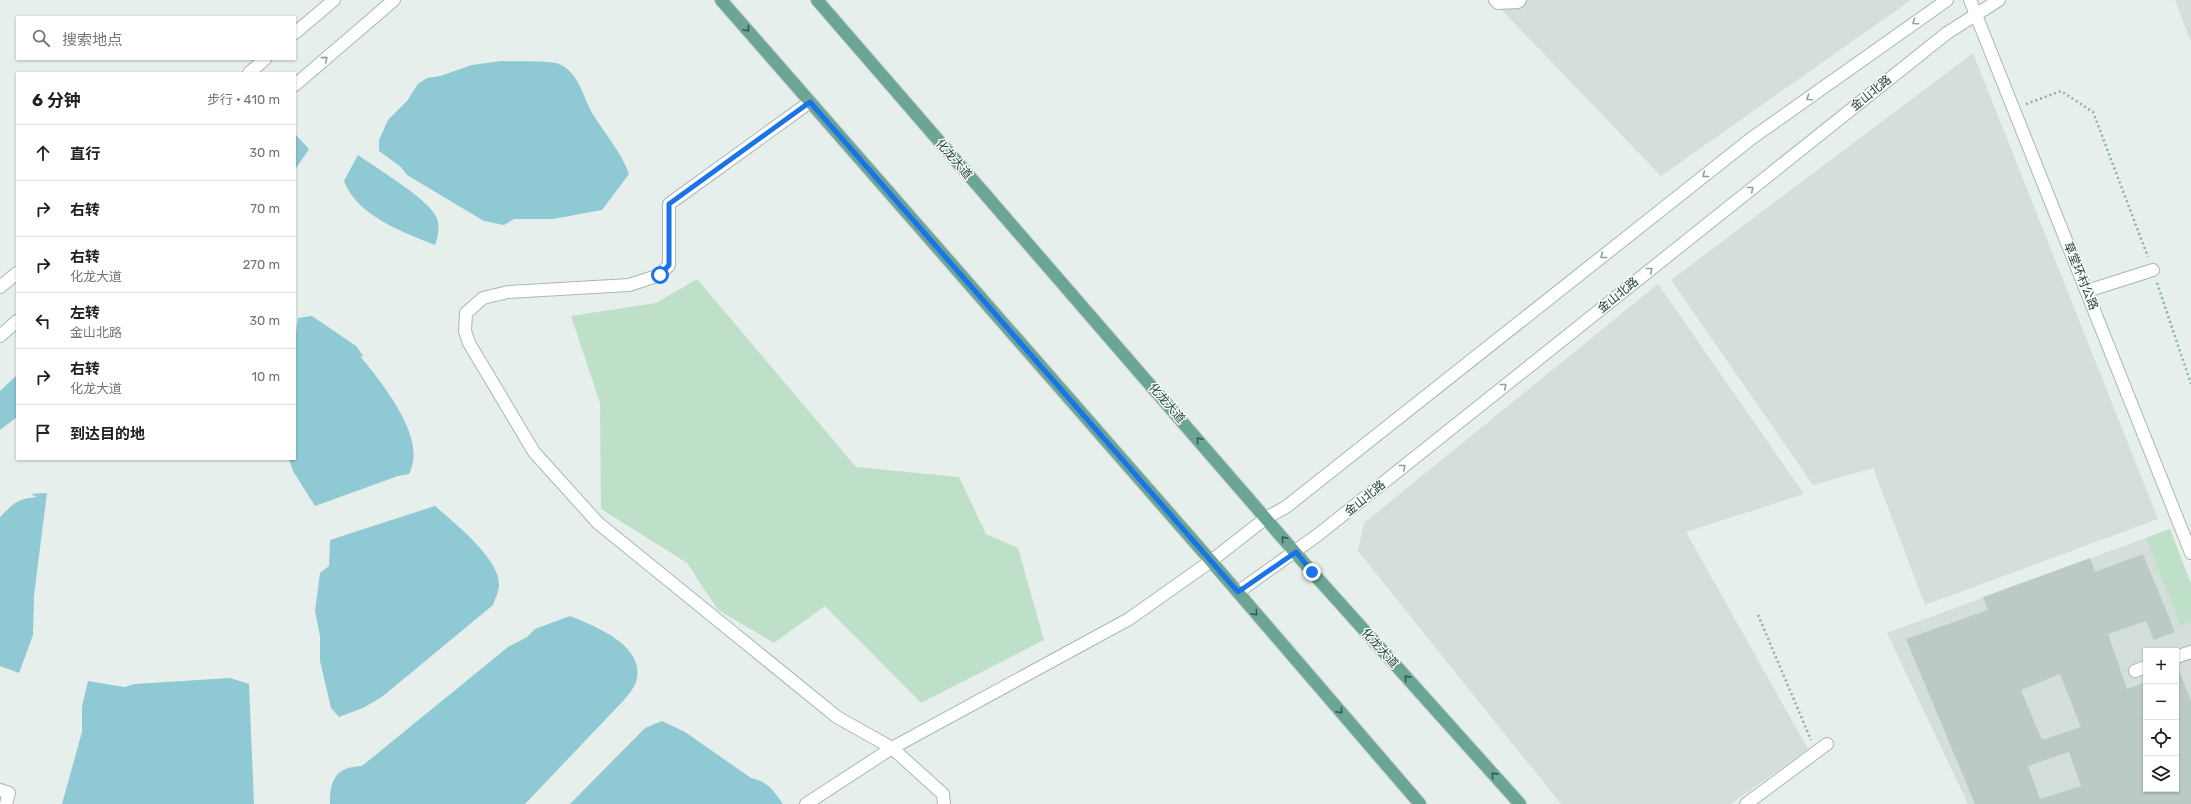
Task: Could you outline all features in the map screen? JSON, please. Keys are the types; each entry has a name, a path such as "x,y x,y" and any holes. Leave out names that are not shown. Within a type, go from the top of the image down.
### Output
{"main road":[{"path":"721,0 1238,592 1420,804"},
{"name":"化龙大道","path":"817,0 1266,518 1520,804"}],"street":[{"path":"296,32 334,0"},
{"path":"296,84 394,0"},
{"path":"1495,0 1498,3 1518,2 1520,0"},
{"path":"806,804 892,748 1129,619 1211,561 1266,518 1286,507 1752,138 1947,0"},
{"name":"草堂环村公路","path":"1970,0 1977,13 2191,553"},
{"name":"金山北路","path":"1238,592 1296,552 1941,38 1977,13 2000,0"},
{"path":"250,72 264,60"},
{"path":"810,102 669,204 669,265 660,275 628,285 508,292 483,298 466,313 465,331 469,343 534,452 598,523 837,717 892,748 943,794 944,804"},
{"path":"2087,292 2153,270"},
{"path":"0,287 16,274"},
{"path":"0,336 16,322"},
{"path":"2179,656 2191,652"},
{"path":"1746,804 1827,744"},
{"path":"0,790 8,793 6,804"}],"path":[{"path":"2014,108 2061,91 2093,112 2153,270 2191,384"},
{"path":"1758,615 1817,752"}],"shaded area":[{"path":"1492,0 1911,0 1661,176"},
{"path":"2175,0 2191,0 2191,42"},
{"path":"1973,53 2158,519 1925,605 1873,468 1813,485 1671,280"},
{"path":"1658,284 1804,494 1686,532 1808,749 1731,804 1561,804 1358,551 1364,523"},
{"path":"2170,529 2191,584 2191,770 2179,774 2179,648 2143,648 2143,787 2098,804 1968,804 1887,633"}],"green space":[{"path":"697,279 856,467 959,477 986,534 1018,548 1044,640 921,703 825,606 774,643 718,610 687,563 601,509 600,403 571,316 656,303"},
{"path":"2170,529 2191,584 2191,622 2181,626 2146,538"}],"water":[{"path":"501,61 554,63 566,68 572,74 594,116 618,151 629,174 602,210 553,219 514,219 504,225 484,221 407,175 401,167 379,151 379,140 388,120 407,101 418,84 427,78 440,76 472,65"},
{"path":"296,135 309,149 296,168"},
{"path":"358,155 414,194 432,211 437,218 438,225 438,235 435,245 382,221 359,204 350,193 344,181"},
{"path":"312,316 356,346 364,357 360,356 390,396 408,428 413,444 413,460 409,474 398,476 315,506 293,471 289,460 296,460 296,332 298,318"},
{"path":"16,376 16,418 0,430 0,391"},
{"path":"47,493 34,595 33,635 19,673 0,666 0,517 16,502 37,497 31,494"},
{"path":"435,506 474,541 492,563 497,574 499,584 498,592 493,605 383,696 363,708 339,717 331,708 320,661 320,636 315,611 320,573 329,566 330,540"},
{"path":"570,616 605,632 627,648 634,658 637,669 636,682 624,700 525,804 330,804 331,788 336,776 340,772 353,767 362,766 508,647 527,637 535,629"},
{"path":"230,678 249,684 254,804 62,804 82,732 82,707 88,681 124,687 135,684"},
{"path":"662,721 685,732 751,778 757,779 766,784 783,804 570,804 645,728"}],"building":[{"path":"2143,554 2175,632 2154,640 2146,621 2108,634 2127,689 2143,683 2143,792 2179,792 2179,670 2191,701 2191,804 1975,804 1906,639 1988,610 1983,597 2090,558 2095,572","holes":["2060,674 2081,727 2042,740 2021,690","2069,752 2081,786 2040,799 2028,766"]}],"route":[{"path":"660,275 669,265 669,204 810,102 1238,592 1296,552 1312,572"}]}
